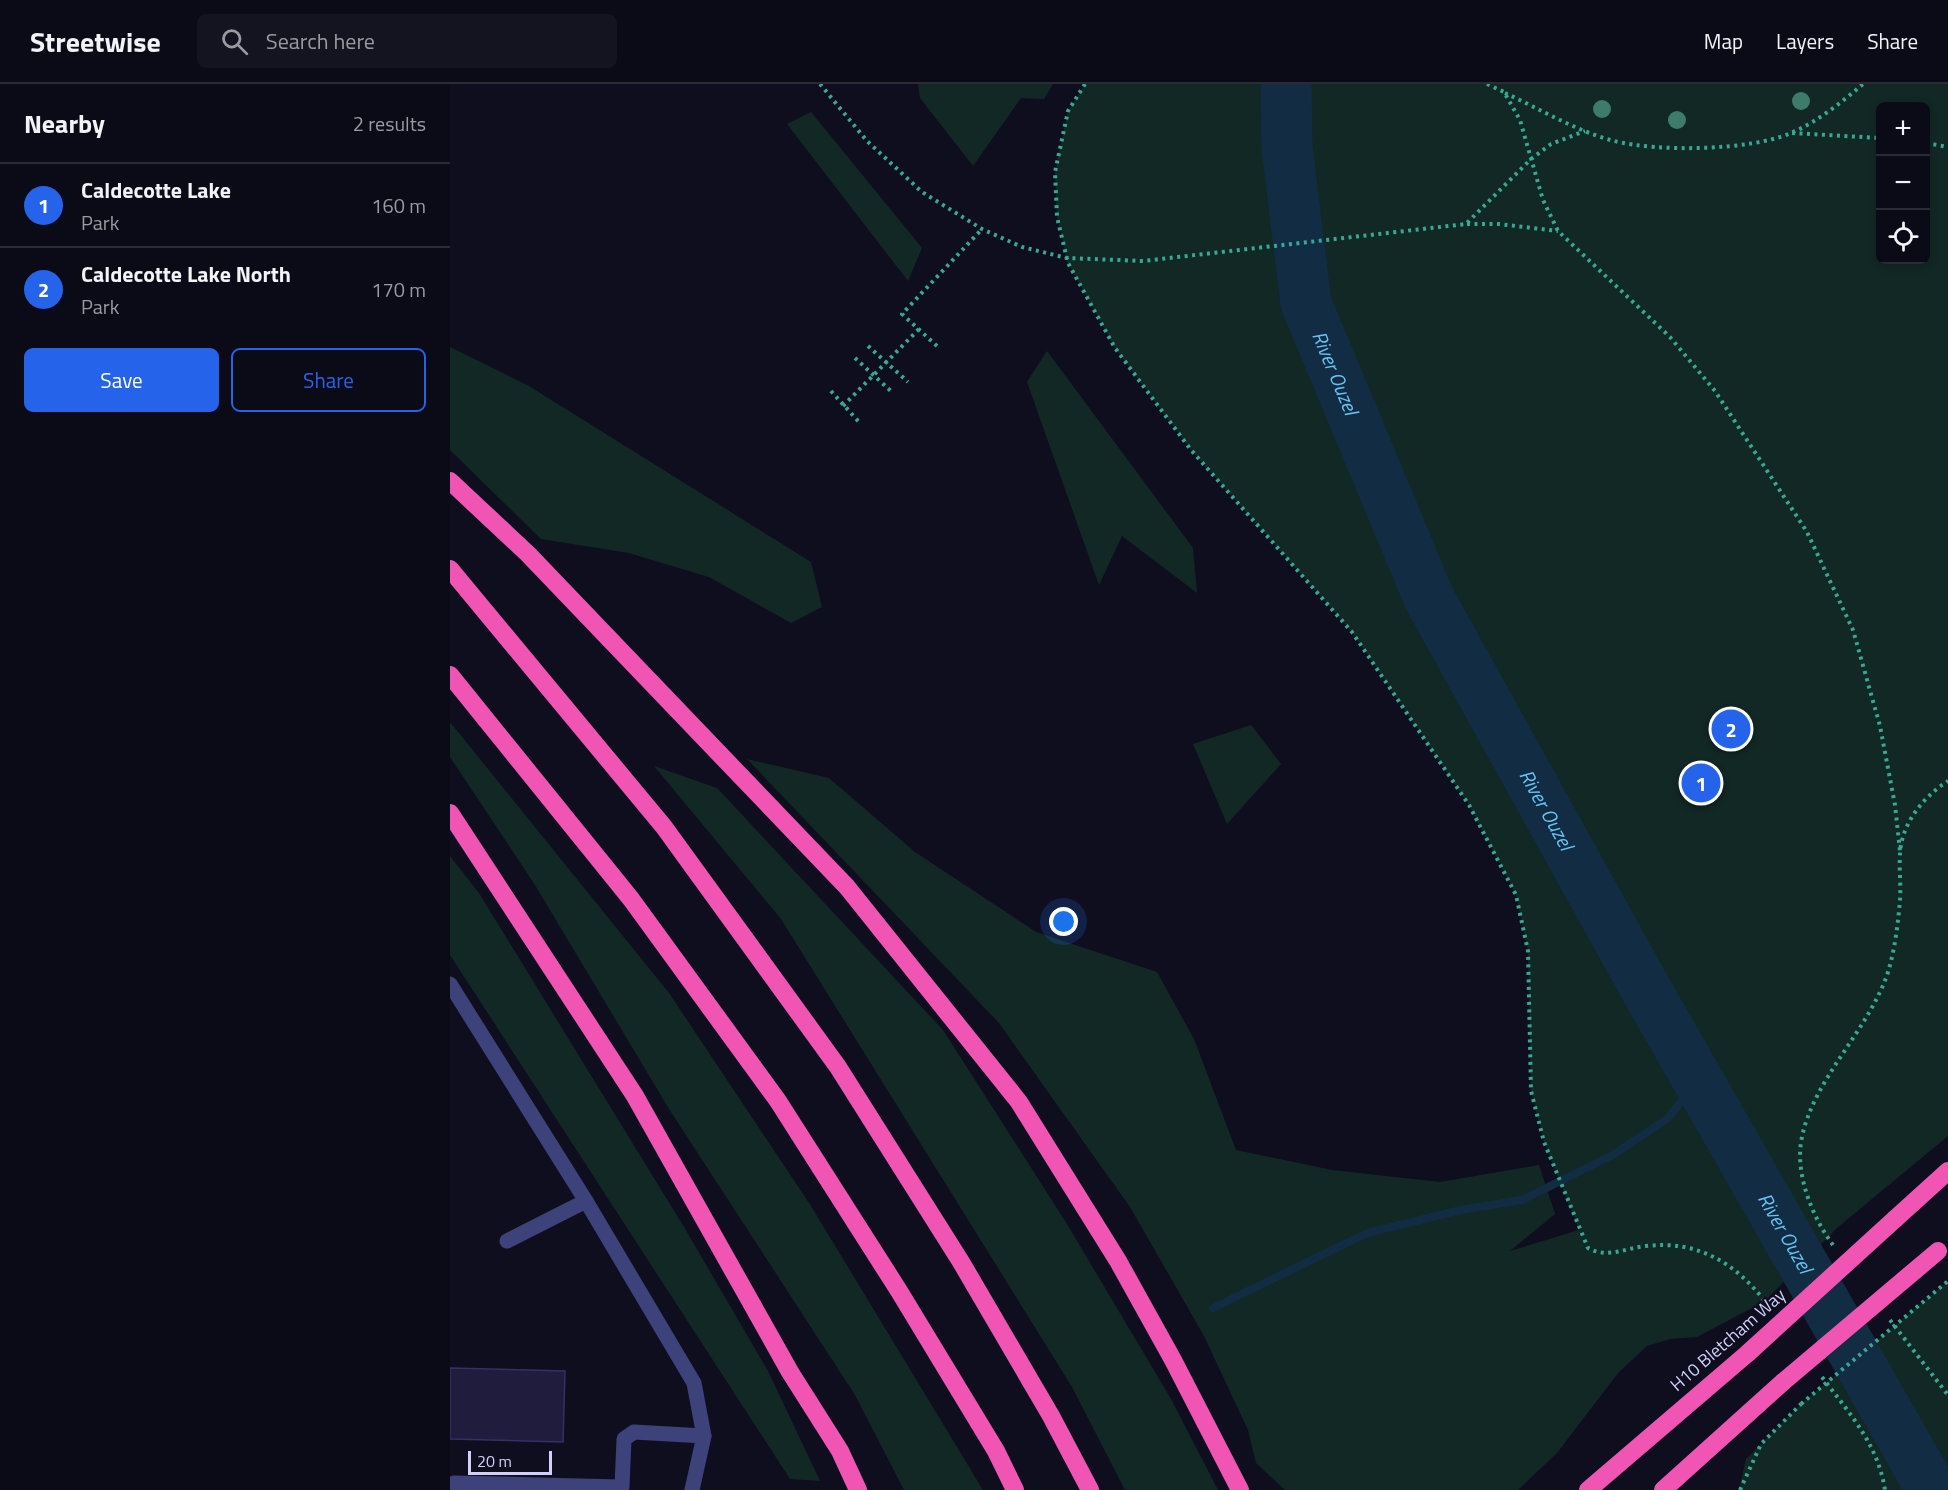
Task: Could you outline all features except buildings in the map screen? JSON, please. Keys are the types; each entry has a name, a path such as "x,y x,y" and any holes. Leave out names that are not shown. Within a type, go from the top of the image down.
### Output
{"highway":[{"path":"450,481 528,554 847,887 1019,1102 1118,1261 1173,1360 1240,1490"},
{"path":"450,569 664,827 838,1066 961,1262 1051,1416 1090,1490"},
{"path":"450,675 631,899 778,1101 906,1301 996,1451 1015,1490"},
{"path":"450,813 635,1096 790,1372 840,1451 858,1490"},
{"name":"H10 Bletcham Way","path":"1588,1490 1748,1353 1948,1171"},
{"path":"1663,1490 1783,1382 1943,1247"}],"lane":[{"path":"450,984 586,1201 694,1383 704,1436 692,1490"},
{"path":"507,1241 586,1201"},
{"path":"454,1490 454,1483 586,1488 622,1487 624,1439 634,1432 704,1436"}],"path":[{"path":"820,84 867,141 922,192 982,229 1022,247 1067,258 1143,261 1397,234 1466,224 1499,224 1558,231"},
{"path":"1085,84 1068,111 1055,172 1057,218 1067,258 1114,348 1191,450 1352,632 1469,805 1516,895 1519,906 1528,951 1531,1091 1544,1142 1579,1230"},
{"path":"1487,84 1585,131 1615,141 1678,147 1736,147 1791,133 1838,105 1863,84"},
{"path":"1504,92 1520,120 1543,200 1558,231 1670,337 1715,391 1807,532 1853,630 1880,726 1895,805 1900,851 1900,898 1887,973 1865,1021 1810,1112 1801,1138 1801,1160 1807,1196 1834,1247"},
{"path":"1466,224 1531,159 1551,144 1585,131"},
{"path":"1791,133 1876,138"},
{"path":"1930,144 1948,147"},
{"path":"937,346 902,314 982,229"},
{"path":"843,405 919,329"},
{"path":"868,346 908,382"},
{"path":"855,358 892,393"},
{"path":"831,391 859,422"},
{"path":"1900,851 1912,816 1933,790 1948,781"},
{"path":"1740,1490 1761,1444 1801,1404 1948,1281"},
{"path":"1884,1312 1948,1395"}],"green space":[{"path":"918,84 1053,84 1044,99 1021,98 973,166 920,98"},
{"path":"1085,84 1948,84 1948,1136 1837,1228 1765,1301 1697,1337 1670,1339 1647,1346 1618,1373 1557,1453 1518,1490 1285,1490 1256,1463 1248,1430 1204,1336 1130,1207 999,1023 747,759 829,778 915,852 1036,932 1157,972 1194,1039 1236,1150 1332,1170 1440,1182 1539,1165 1555,1214 1510,1251 1579,1230 1544,1142 1531,1091 1528,951 1516,895 1469,805 1352,632 1191,450 1115,348 1068,263 1057,217 1055,172 1068,111"},
{"path":"811,112 922,248 908,281 787,124"},
{"path":"450,347 529,386 811,562 822,607 791,623 709,577 629,553 541,539 450,450"},
{"path":"1047,351 1193,548 1197,593 1122,536 1099,585 1027,382"},
{"path":"450,722 669,993 811,1206 983,1490 904,1490 855,1395 669,1109 535,885 450,757"},
{"path":"1251,725 1281,764 1227,824 1193,744"},
{"path":"654,766 717,788 943,1030 1067,1224 1171,1399 1218,1490 1125,1490 1072,1387 781,919"},
{"path":"450,856 479,893 684,1227 768,1371 820,1481 790,1479 450,955"},
{"path":"1948,1281 1948,1490 1739,1490 1746,1459 1801,1404"}],"waterway":[{"name":"River Ouzel","path":"1286,84 1287,147 1306,303 1429,598 1643,984 1932,1490"},
{"path":"1213,1308 1367,1233 1461,1210 1522,1200 1611,1156 1667,1119 1698,1081"}],"place":[{"name":"Caldecotte Lake North","path":"1731,729"},
{"name":"Caldecotte Lake","path":"1701,783"}]}
